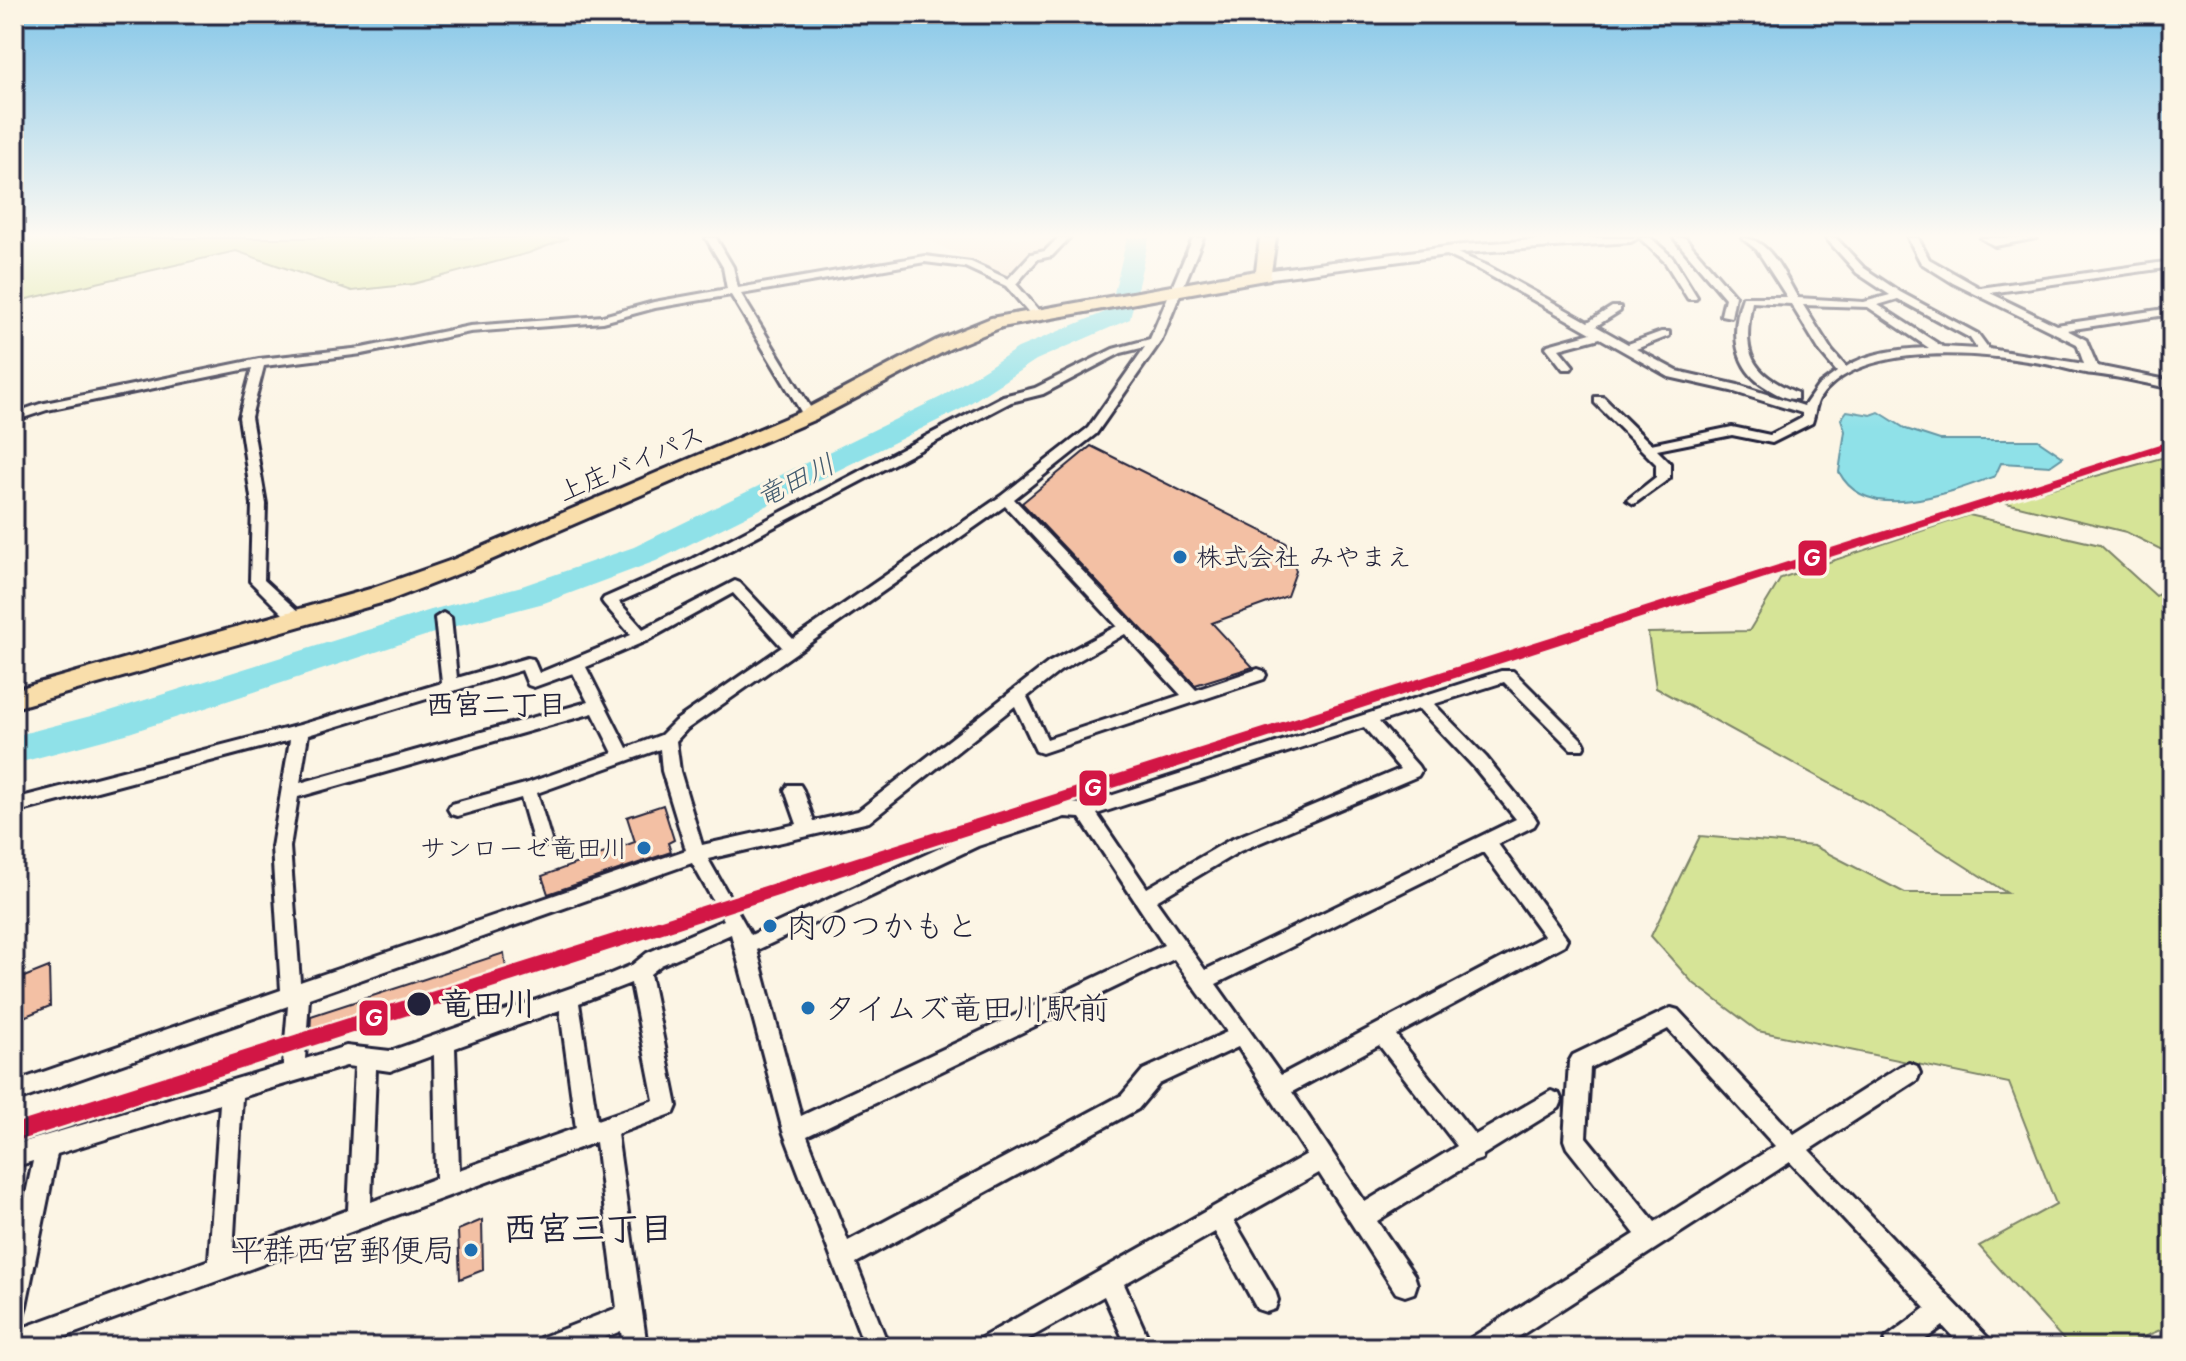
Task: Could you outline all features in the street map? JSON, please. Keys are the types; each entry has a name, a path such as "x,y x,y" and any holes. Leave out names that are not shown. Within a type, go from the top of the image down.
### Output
{"highway":[{"name":"上庄バイパス","path":"14,699 379,595 460,565 809,415 964,334 1047,312 1105,302"}],"street":[{"path":"14,417 44,407 259,363 362,351 470,329 603,319 681,302"},
{"path":"740,302 809,415"},
{"path":"1033,302 1047,312"},
{"path":"457,809 527,790 667,739 681,725 1006,499 1092,431 1155,341 1173,302"},
{"path":"1541,302 1590,325 1673,374 1809,406"},
{"path":"1727,315 1730,302"},
{"path":"1746,302 1739,335 1743,357 1759,381 1809,406"},
{"path":"1795,302 1827,353 1842,370"},
{"path":"1808,302 1870,304 1879,302"},
{"path":"1908,302 1974,336 1986,353"},
{"path":"2003,302 2082,342 2093,371"},
{"path":"1870,304 1928,339 1940,350"},
{"path":"1590,325 1616,309"},
{"path":"2058,328 2172,311"},
{"path":"1567,366 1552,347 1604,333"},
{"path":"1628,348 1665,334"},
{"path":"641,637 609,601 697,562 1007,399 1039,391 1117,351 1155,341"},
{"path":"1650,448 1732,431 1772,439 1808,420 1809,406 1842,370 1897,351 1986,353 2172,385"},
{"path":"259,363 245,417 259,504 257,581 296,618"},
{"path":"1599,400 1663,463 1663,478 1634,500"},
{"path":"1006,499 1193,697"},
{"path":"14,806 300,731 527,663 534,681 641,637 735,586 792,648"},
{"path":"443,618 450,684"},
{"path":"14,1092 696,854 863,817 1054,667 1128,626"},
{"path":"577,665 623,756"},
{"path":"1019,696 1042,747 1258,675"},
{"path":"746,946 972,841 1065,810 1085,811 1507,675 1577,745"},
{"path":"1202,981 1528,821 1480,762 1422,702"},
{"path":"288,793 596,706"},
{"path":"1144,899 1234,846 1412,771 1367,719"},
{"path":"293,1073 295,992 281,847 300,731"},
{"path":"667,739 671,771 696,854 746,946 794,1131 877,1347"},
{"path":"527,790 542,840"},
{"path":"794,790 808,830"},
{"path":"1085,811 1177,948 1278,1088 1405,1284"},
{"path":"1278,1088 1557,939 1486,842"},
{"path":"14,1156 346,1056 390,1061 639,971 654,959 736,923"},
{"path":"794,1131 1177,948"},
{"path":"14,1343 666,1106 639,971"},
{"path":"568,998 596,1131 635,1347"},
{"path":"1652,1237 1575,1140 1580,1062 1671,1017 1979,1347"},
{"path":"1382,1033 1474,1151"},
{"path":"843,1257 1130,1102 1151,1077 1242,1035"},
{"path":"444,1043 448,1185"},
{"path":"359,1217 366,1060"},
{"path":"1480,1347 1909,1073"},
{"path":"220,1269 232,1091"},
{"path":"1361,1218 1551,1101"},
{"path":"14,1306 48,1145"},
{"path":"990,1347 1323,1158"},
{"path":"1219,1217 1266,1300"},
{"path":"1109,1279 1140,1347"},
{"path":"1895,1347 1944,1310"},
{"path":"549,1347 631,1315"}],"green space":[{"path":"2172,455 2172,555 2126,532 2002,502"},
{"path":"1969,515 2100,545 2156,596 2172,584 2172,1325 2120,1347 2070,1347 1979,1246 2056,1204 2009,1083 1758,1031 1692,982 1651,936 1700,836 1814,846 1905,893 2007,893 1866,803 1656,688 1648,633 1749,631 1781,578"}],"water":[{"path":"1847,411 1871,415 1879,412 1906,429 1940,440 2038,440 2063,457 2050,466 2001,463 1995,476 1934,496 1889,501 1869,498 1852,488 1839,472 1845,431 1841,419"}],"building":[{"name":"株式会社 みやまえ","path":"1091,446 1286,543 1296,571 1287,596 1212,623 1253,667 1195,685 1022,503"},
{"name":"サンローゼ竜田川","path":"663,805 674,840 668,843 671,852 548,894 542,876 635,842 627,817"},
{"path":"504,953 506,970 310,1035 311,1016"},
{"path":"49,967 50,1006 14,1021 14,981"},
{"name":"平群西宮郵便局","path":"482,1220 483,1270 460,1279 458,1230"}],"waterway":[{"name":"竜田川","path":"14,750 113,724 443,618 532,595 645,554 951,403 1027,354 1121,314 1124,302"}],"transit line":[{"name":"G","path":"14,1133 2172,443"}],"place":[{"name":"株式会社 みやまえ","path":"1180,557"},
{"name":"サンローゼ竜田川","path":"644,848"},
{"name":"肉のつかもと","path":"770,926"},
{"name":"竜田川","path":"419,1004"},
{"name":"タイムズ竜田川駅前","path":"808,1008"},
{"name":"平群西宮郵便局","path":"471,1250"}],"district":[{"name":"西宮二丁目","path":"496,704"},
{"name":"西宮三丁目","path":"588,1228"}]}
